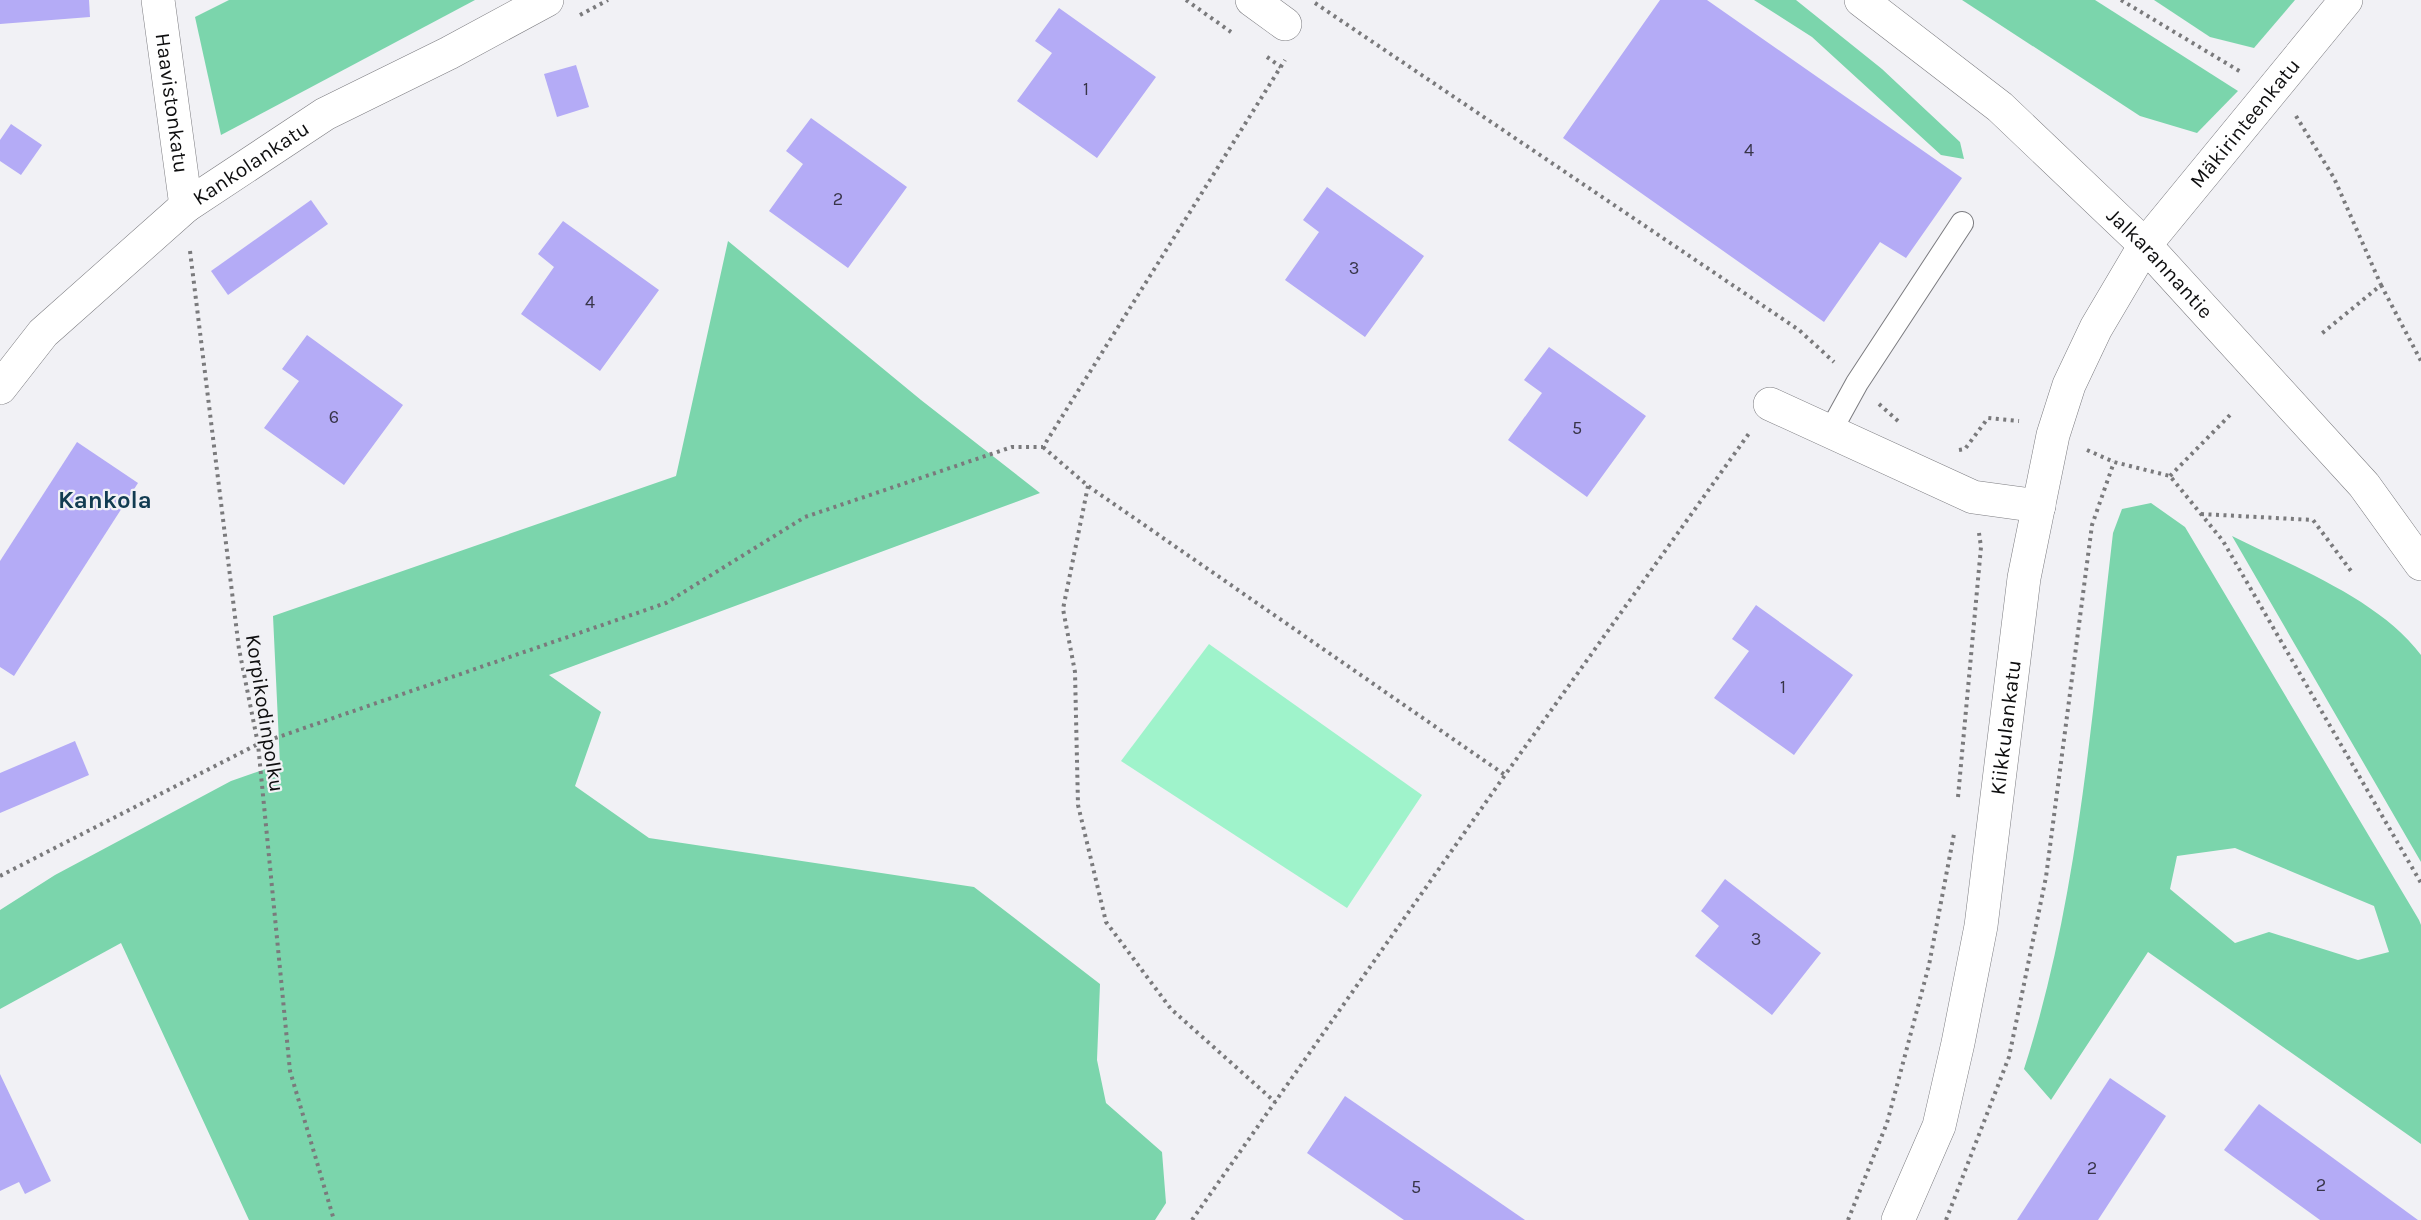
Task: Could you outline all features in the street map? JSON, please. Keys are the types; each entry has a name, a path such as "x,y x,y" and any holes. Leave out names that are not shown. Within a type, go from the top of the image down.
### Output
{"street":[{"name":"Haavistonkatu","path":"158,0 186,206"},
{"name":"Kankolankatu","path":"0,388 43,333 186,206 325,114 449,53 547,0"},
{"path":"1252,0 1296,30"},
{"name":"Jalkarannantie","path":"1861,0 2000,106 2145,245 2364,485 2421,564"},
{"name":"Mäkirinteenkatu","path":"2145,245 2346,0"},
{"name":"Kiikkulankatu","path":"1898,1220 1939,1126 1982,926 2025,578 2053,435 2069,385 2096,328 2145,245"},
{"path":"1770,404 1973,497 2039,506"}],"lane":[{"path":"1830,432 1857,383 1962,223"}],"path":[{"path":"1310,0 1799,330 1890,416 1900,422"},
{"path":"2121,0 2249,77 2292,110 2334,178 2381,285 2421,361"},
{"path":"1043,447 1296,30 1320,6"},
{"name":"Korpikodinpolku","path":"186,206 239,649 258,744 290,1071 334,1220"},
{"path":"2320,335 2381,285"},
{"path":"1192,1220 1505,775 1770,404"},
{"path":"2170,477 2231,414"},
{"path":"1957,451 1965,449 1988,418 2018,421 2114,462 2170,477 2223,541 2421,883"},
{"path":"0,876 258,744 666,603 805,517 1012,447 1043,447 1088,486 1505,775"},
{"path":"1958,801 1981,547 1965,449"},
{"path":"1946,1220 2009,1058 2046,877 2092,525 2114,462"},
{"path":"1088,486 1063,609 1076,672 1078,805 1106,922 1171,1009 1275,1102"},
{"path":"2201,514 2313,520 2351,571"},
{"path":"1848,1220 1887,1122 1929,965 1956,824"}],"green space":[{"path":"229,0 475,0 221,135 195,17"},
{"path":"1754,0 1796,0 1882,69 1960,142 1964,159 1941,155 1812,37"},
{"path":"1962,0 2095,0 2238,91 2197,133 2140,116"},
{"path":"2154,0 2295,0 2254,48 2210,37"},
{"path":"728,241 921,400 1040,493 549,675 601,712 575,786 649,838 974,887 1100,984 1097,1060 1106,1103 1162,1152 1166,1203 1155,1220 249,1220 121,943 0,1009 0,910 55,875 231,781 280,764 273,616 676,476"},
{"path":"2151,503 2185,527 2419,920 2421,925 2421,1144 2148,952 2051,1100 2024,1069 2043,1004 2071,872 2090,736 2113,533 2122,509","holes":["2235,848 2374,906 2389,952 2358,960 2269,932 2235,943 2170,889 2177,856"]},
{"path":"2232,536 2334,586 2359,601 2403,635 2421,655 2421,862"},
{"path":"1209,644 1422,795 1347,908 1121,761"}],"building":[{"path":"0,0 89,0 90,17 0,24"},
{"path":"1660,0 1707,0 1962,178 1906,258 1880,242 1824,322 1563,138"},
{"path":"1059,8 1156,77 1097,158 1017,101 1052,53 1035,41"},
{"path":"576,65 589,107 557,117 544,74"},
{"path":"811,118 907,187 848,268 769,211 803,164 786,151"},
{"path":"11,124 42,145 21,175 0,161 0,140"},
{"path":"1327,187 1424,256 1365,337 1285,280 1319,232 1303,220"},
{"path":"311,200 328,224 228,295 211,271"},
{"path":"563,221 659,290 600,371 521,314 554,267 538,254"},
{"path":"307,335 403,405 344,485 264,428 299,381 282,369"},
{"path":"1549,347 1646,416 1587,497 1508,440 1542,393 1524,380"},
{"path":"77,442 138,483 14,676 0,667 0,561"},
{"path":"1756,605 1853,675 1794,755 1714,698 1749,651 1732,639"},
{"path":"75,741 89,775 0,813 0,773"},
{"path":"1725,879 1821,953 1772,1015 1695,956 1719,926 1701,911"},
{"path":"0,1074 51,1181 25,1194 19,1182 0,1191"},
{"path":"2110,1078 2166,1116 2098,1220 2017,1220"},
{"path":"1345,1096 1525,1220 1404,1220 1307,1153"},
{"path":"2259,1104 2418,1220 2320,1220 2224,1150"}],"district":[{"name":"Kankola","path":"105,500"}]}
